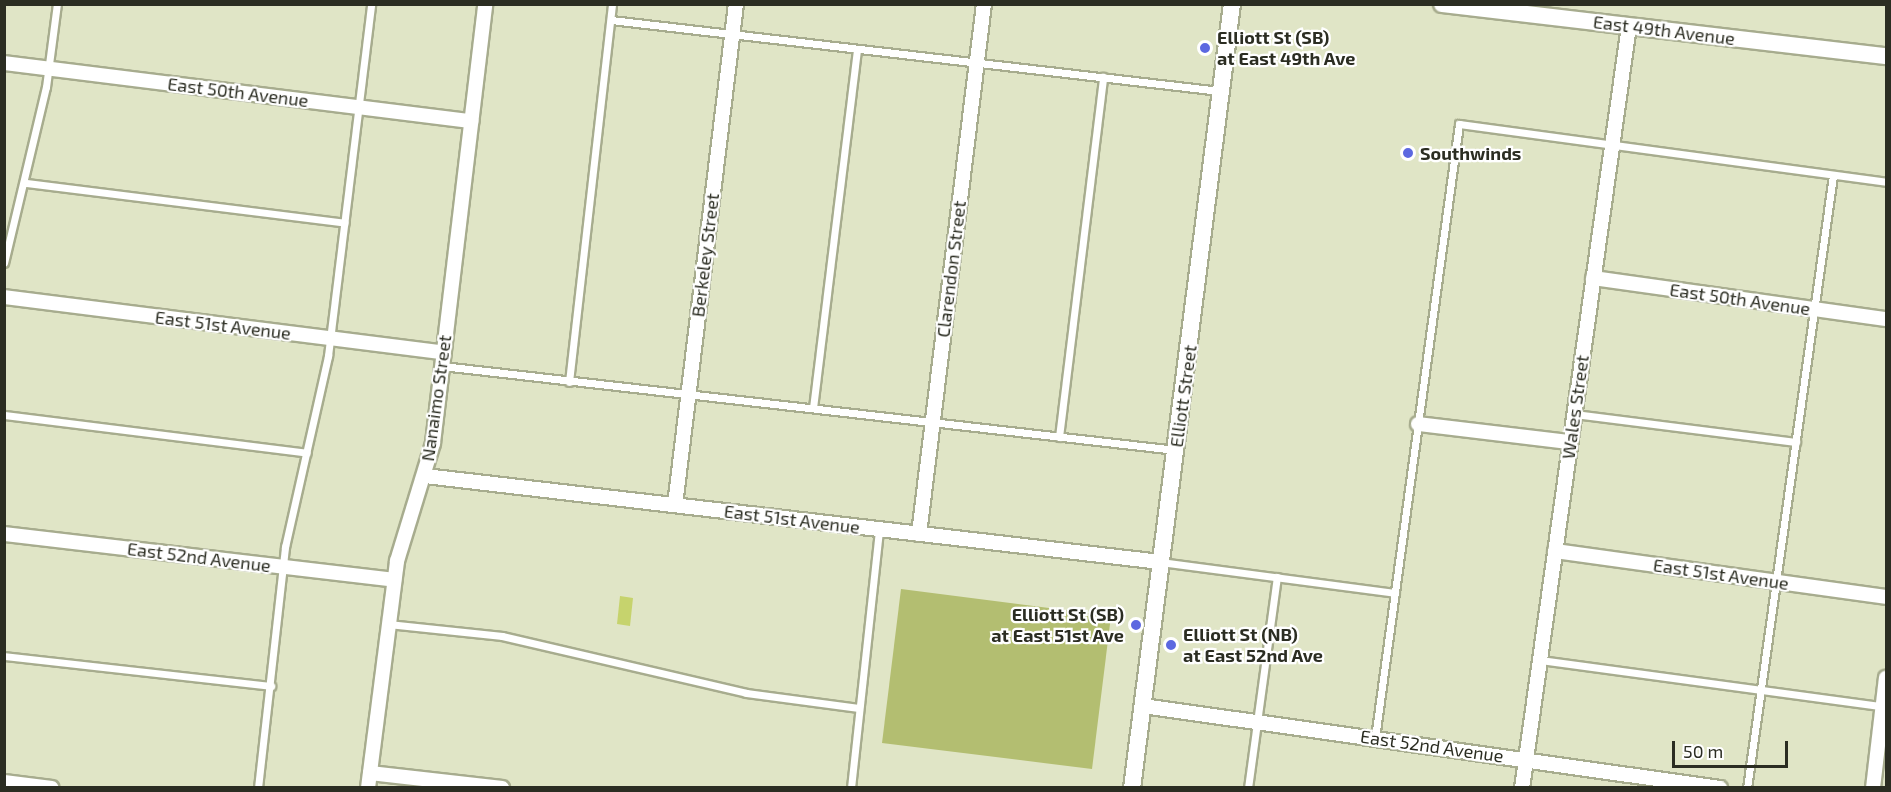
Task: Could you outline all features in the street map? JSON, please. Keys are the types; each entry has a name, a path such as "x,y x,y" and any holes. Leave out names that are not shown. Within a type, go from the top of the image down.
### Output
{"street":[{"name":"Nanaimo Street","path":"368,788 394,579 433,443 485,4"},
{"name":"Berkeley Street","path":"675,505 735,4"},
{"name":"Clarendon Street","path":"919,534 984,4"},
{"name":"Elliott Street","path":"1132,788 1232,4"},
{"name":"East 49th Avenue","path":"1442,4 1487,7 1887,56"},
{"name":"Wales Street","path":"1522,788 1629,26"},
{"name":"East 50th Avenue","path":"4,63 471,121"},
{"name":"East 50th Avenue","path":"1593,278 1887,319"},
{"name":"East 51st Avenue","path":"4,297 331,338 442,359"},
{"path":"1418,424 1570,442"},
{"name":"East 51st Avenue","path":"425,476 1160,562"},
{"name":"East 52nd Avenue","path":"4,534 394,579"},
{"name":"East 51st Avenue","path":"1555,551 1887,597"},
{"path":"1873,788 1887,678"},
{"name":"East 52nd Avenue","path":"1143,706 1720,788"},
{"path":"370,773 502,788"},
{"path":"4,782 52,788"}],"lane":[{"path":"4,263 26,183 49,69 57,4"},
{"path":"258,788 271,686 282,567 331,338 371,4"},
{"path":"568,381 612,4"},
{"path":"611,20 857,51 1222,92"},
{"path":"813,408 857,51"},
{"path":"1059,437 1103,77"},
{"path":"1375,738 1459,124 1887,182"},
{"path":"1747,788 1833,175"},
{"path":"26,183 345,223"},
{"path":"442,359 568,381 1176,450"},
{"path":"1574,414 1796,442"},
{"path":"4,415 307,453"},
{"path":"851,788 879,529"},
{"path":"1160,562 1395,593"},
{"path":"1248,788 1277,577"},
{"path":"388,624 502,636 746,693 859,708"},
{"path":"4,656 271,686"},
{"path":"1540,660 1882,706"}],"shaded area":[{"path":"901,589 1111,616 1092,769 882,743"},
{"path":"620,596 633,598 630,626 617,624"}],"place":[{"name":"Elliott St (SB) at East 49th Ave","path":"1205,48"},
{"name":"Southwinds","path":"1408,153"},
{"name":"Elliott St (SB) at East 51st Ave","path":"1136,625"},
{"name":"Elliott St (NB) at East 52nd Ave","path":"1171,645"}]}
